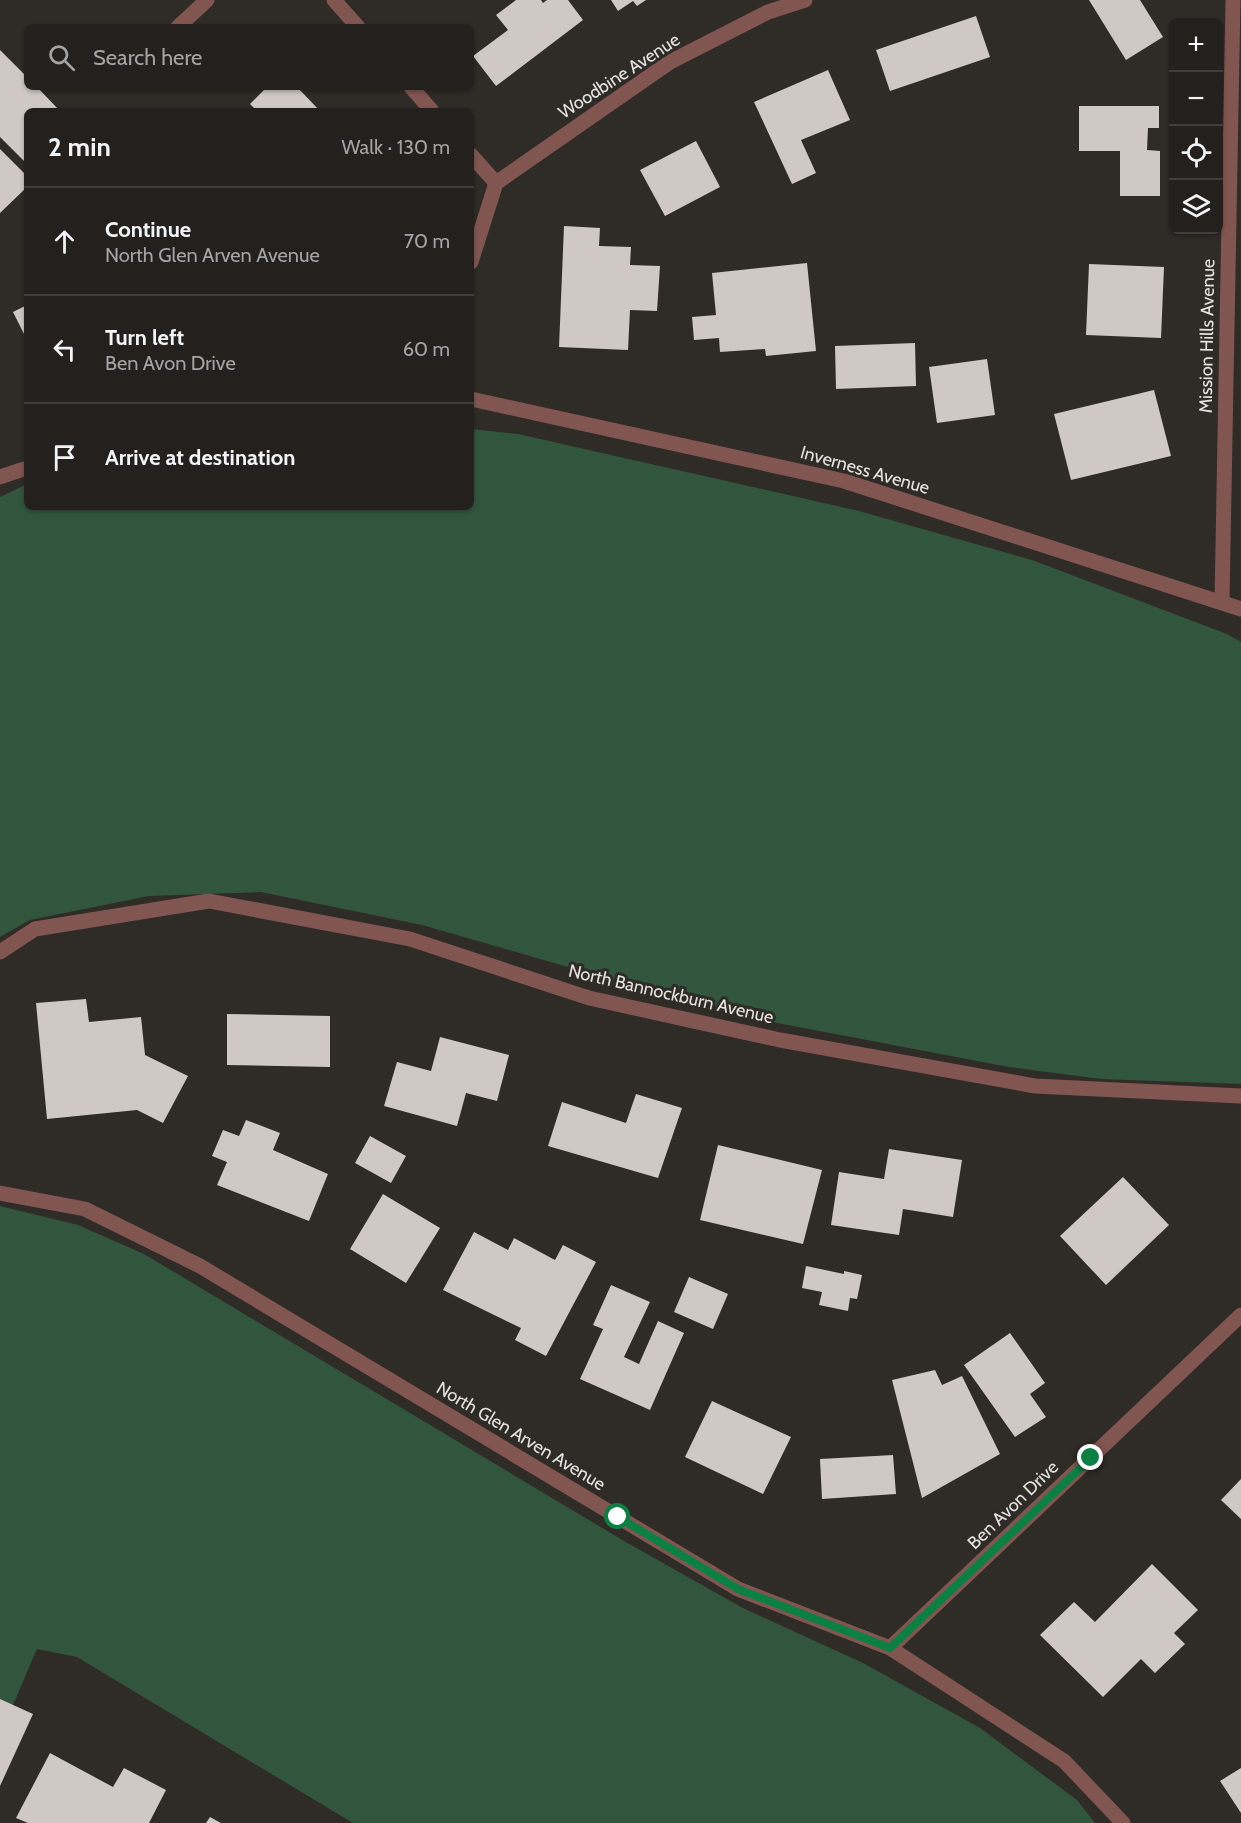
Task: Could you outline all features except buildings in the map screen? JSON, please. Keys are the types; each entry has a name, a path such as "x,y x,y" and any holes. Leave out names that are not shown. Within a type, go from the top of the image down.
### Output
{"street":[{"path":"181,24 207,0"},
{"path":"334,0 355,24"},
{"name":"Woodbine Avenue","path":"496,183 670,62 768,12 805,0"},
{"name":"Mission Hills Avenue","path":"1222,602 1233,0"},
{"path":"414,90 429,108"},
{"path":"474,158 496,183 474,253"},
{"name":"Inverness Avenue","path":"474,400 844,481 1241,609"},
{"path":"0,477 24,469"},
{"name":"North Bannockburn Avenue","path":"0,952 35,929 209,902 410,939 589,998 780,1040 1035,1086 1241,1096"},
{"name":"North Glen Arven Avenue","path":"0,1193 85,1209 200,1266 738,1589 890,1648 1064,1761 1123,1823"},
{"name":"Ben Avon Drive","path":"890,1648 1241,1315"}],"green space":[{"path":"474,429 518,434 859,511 1032,560 1227,634 1241,642 1241,1084 1101,1079 1009,1067 777,1023 592,974 422,925 261,892 149,896 30,920 0,937 0,497 24,485 24,510 474,510"},
{"path":"0,1206 78,1225 144,1254 624,1541 743,1608 863,1663 980,1728 1077,1800 1095,1823 353,1823 77,1657 37,1649 0,1735"}],"route":[{"path":"618,1517 738,1589 890,1648 1091,1458"}]}
